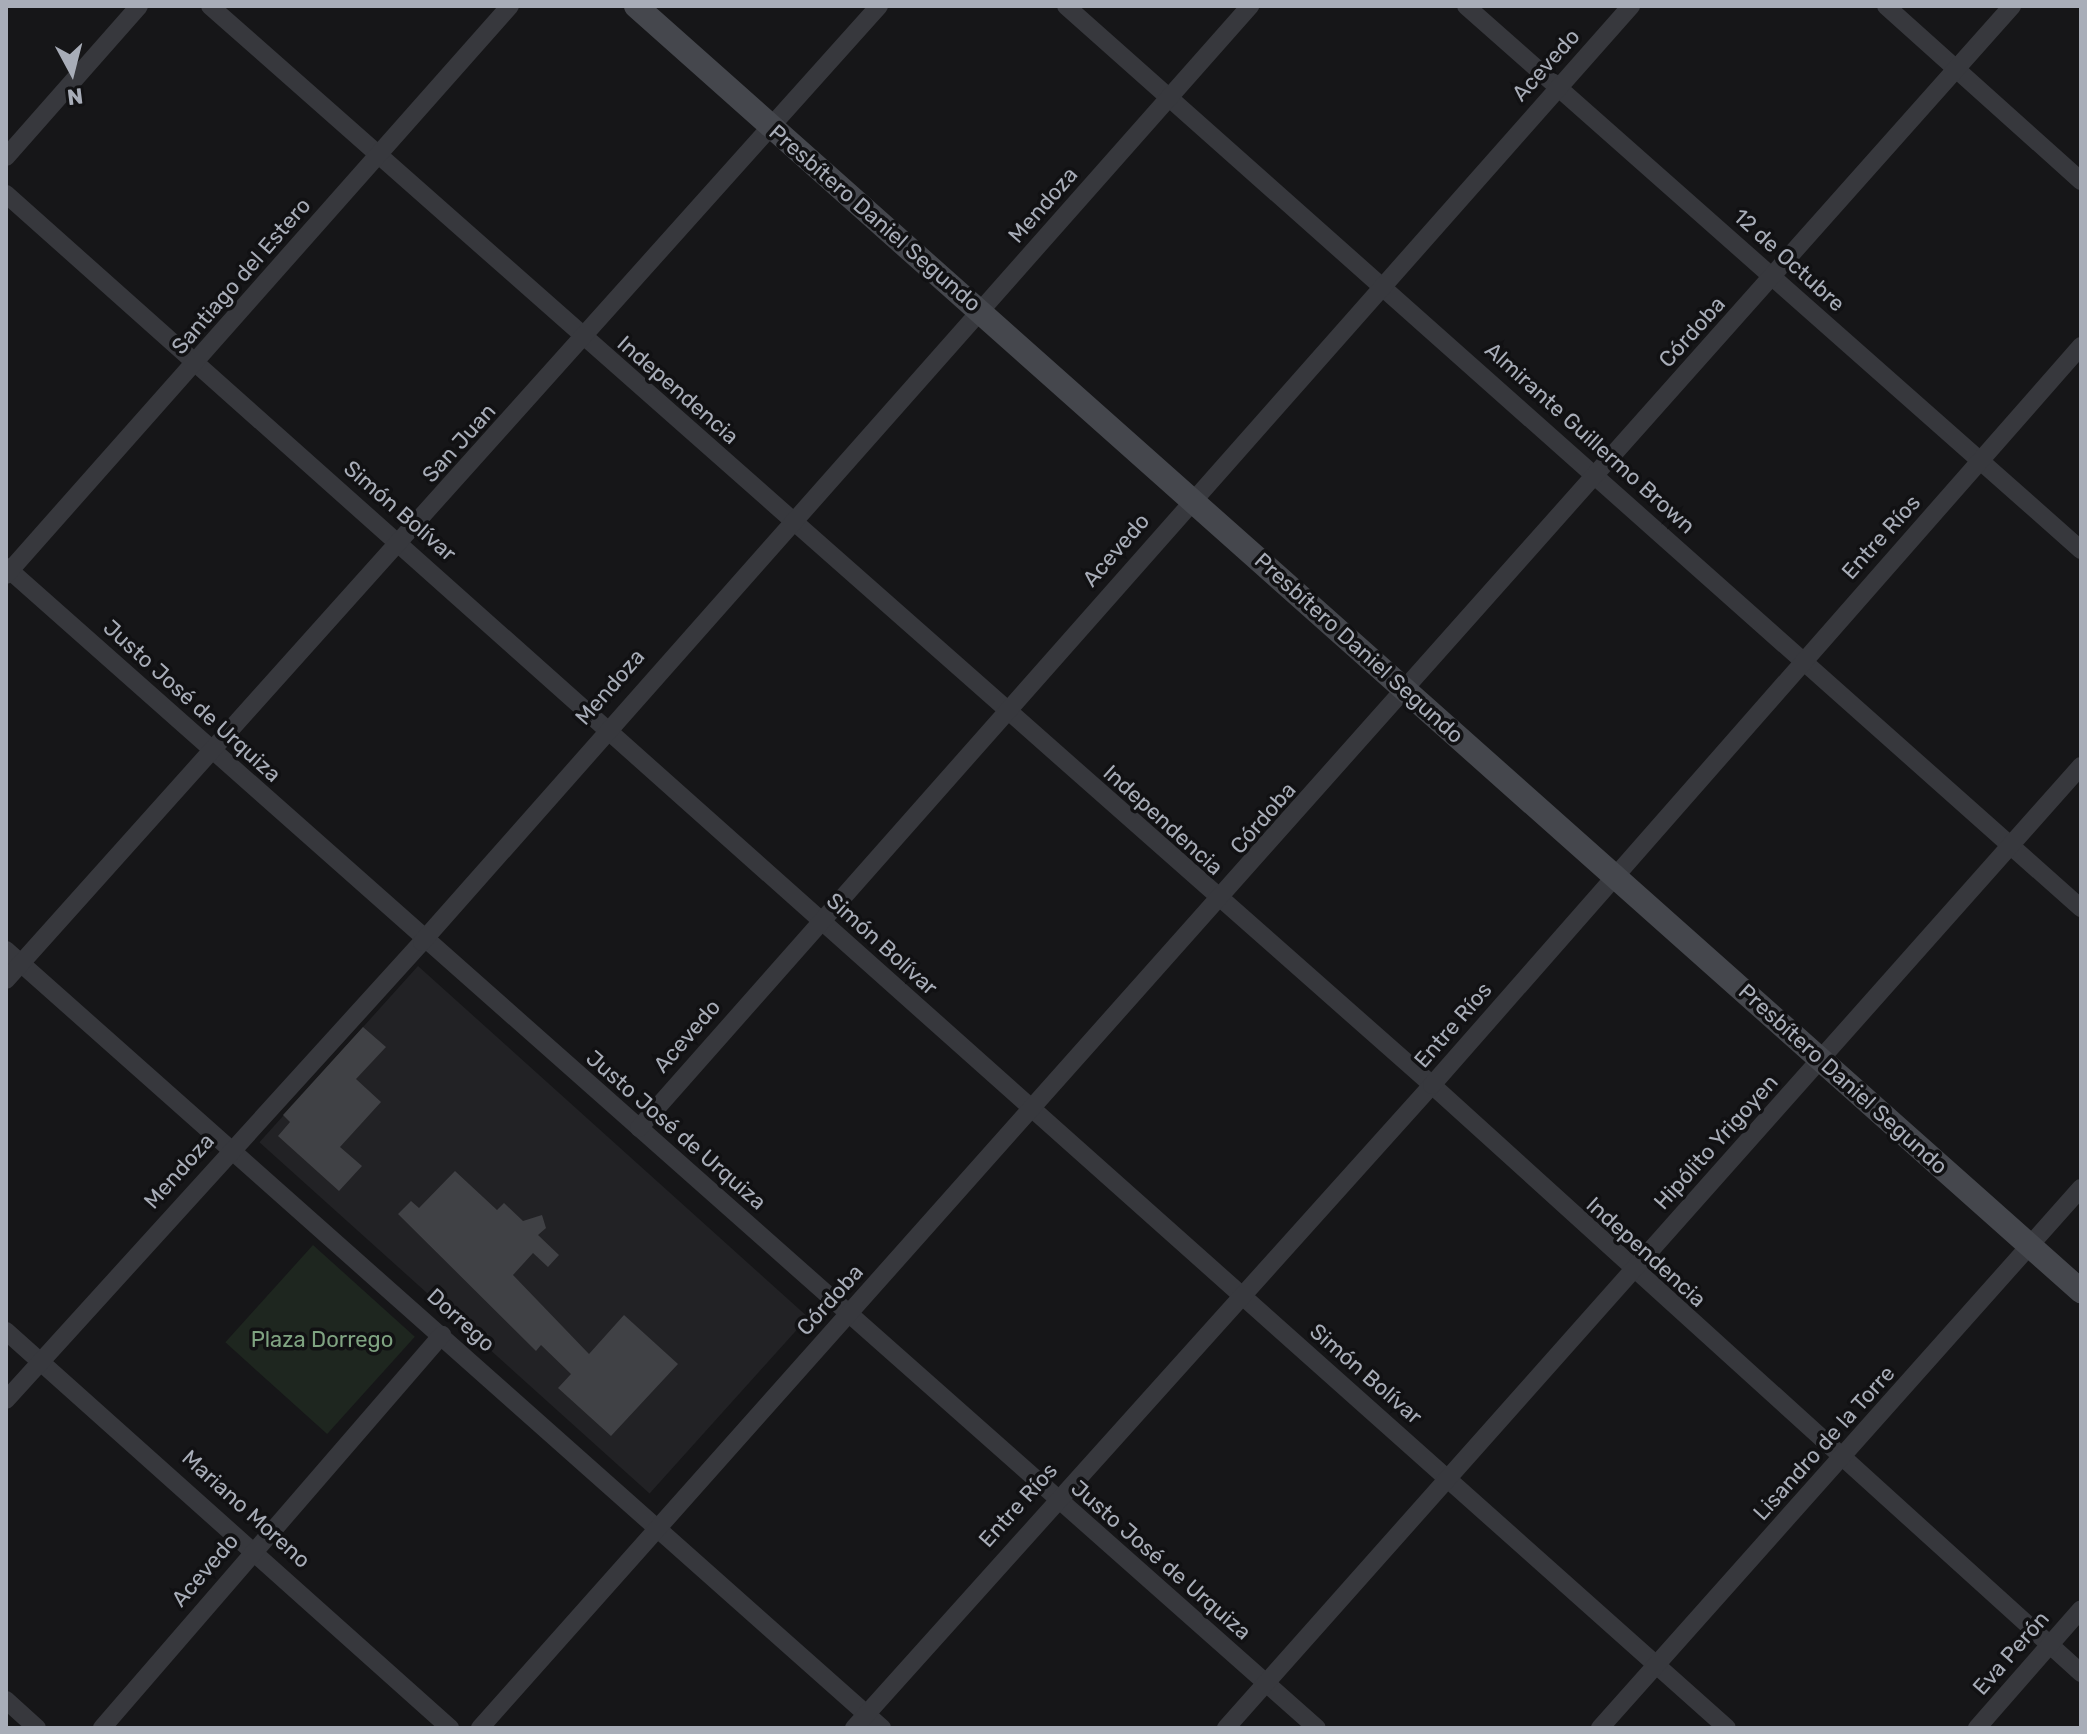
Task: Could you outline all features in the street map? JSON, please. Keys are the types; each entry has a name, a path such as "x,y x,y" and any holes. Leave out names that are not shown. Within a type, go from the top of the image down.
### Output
{"main road":[{"name":"Presbítero Daniel Segundo","path":"636,6 1194,498 1614,879 1823,1059 2081,1291"}],"street":[{"path":"6,157 139,6"},
{"name":"Independencia","path":"210,6 377,158 1007,710 1219,903 1432,1085 1631,1273 2081,1673"},
{"name":"Santiago del Estero","path":"7,571 195,364 510,6"},
{"name":"San Juan","path":"6,980 216,753 879,6"},
{"name":"Almirante Guillermo Brown","path":"1066,6 2081,908"},
{"name":"Mendoza","path":"6,1400 422,942 790,520 982,311 1250,6"},
{"name":"12 de Octubre","path":"1466,6 2081,550"},
{"name":"Acevedo","path":"639,1128 1631,6"},
{"path":"1886,6 2081,181"},
{"name":"Córdoba","path":"480,1728 1219,903 2012,6"},
{"name":"Simón Bolívar","path":"6,194 608,727 820,921 1727,1728"},
{"name":"Entre Ríos","path":"860,1721 1054,1499 1432,1085 2081,346"},
{"name":"Justo José de Urquiza","path":"7,571 216,753 422,942 639,1128 1054,1499 1317,1728"},
{"name":"Hipólito Yrigoyen","path":"1226,1728 2081,766"},
{"name":"Dorrego","path":"6,950 657,1529 860,1721 882,1728"},
{"name":"Lisandro de la Torre","path":"1600,1728 1842,1460 2081,1188"},
{"name":"Mariano Moreno","path":"6,1331 255,1548 450,1728"},
{"name":"Acevedo","path":"102,1728 442,1335"},
{"name":"Eva Perón","path":"1977,1728 2081,1609"},
{"path":"6,1700 37,1728"}],"shaded area":[{"path":"418,966 808,1317 650,1493 259,1142"}],"green space":[{"name":"Plaza Dorrego","path":"313,1245 415,1337 327,1434 225,1342"}],"building":[{"path":"363,1027 386,1047 356,1079 381,1102 340,1147 362,1166 339,1191 278,1136 290,1122 283,1115"},
{"path":"455,1171 497,1210 504,1203 523,1221 542,1215 546,1228 538,1235 559,1255 548,1267 533,1253 513,1275 589,1354 624,1315 678,1364 611,1436 558,1388 571,1374 541,1345 536,1351 398,1214 411,1201 419,1208"}]}
